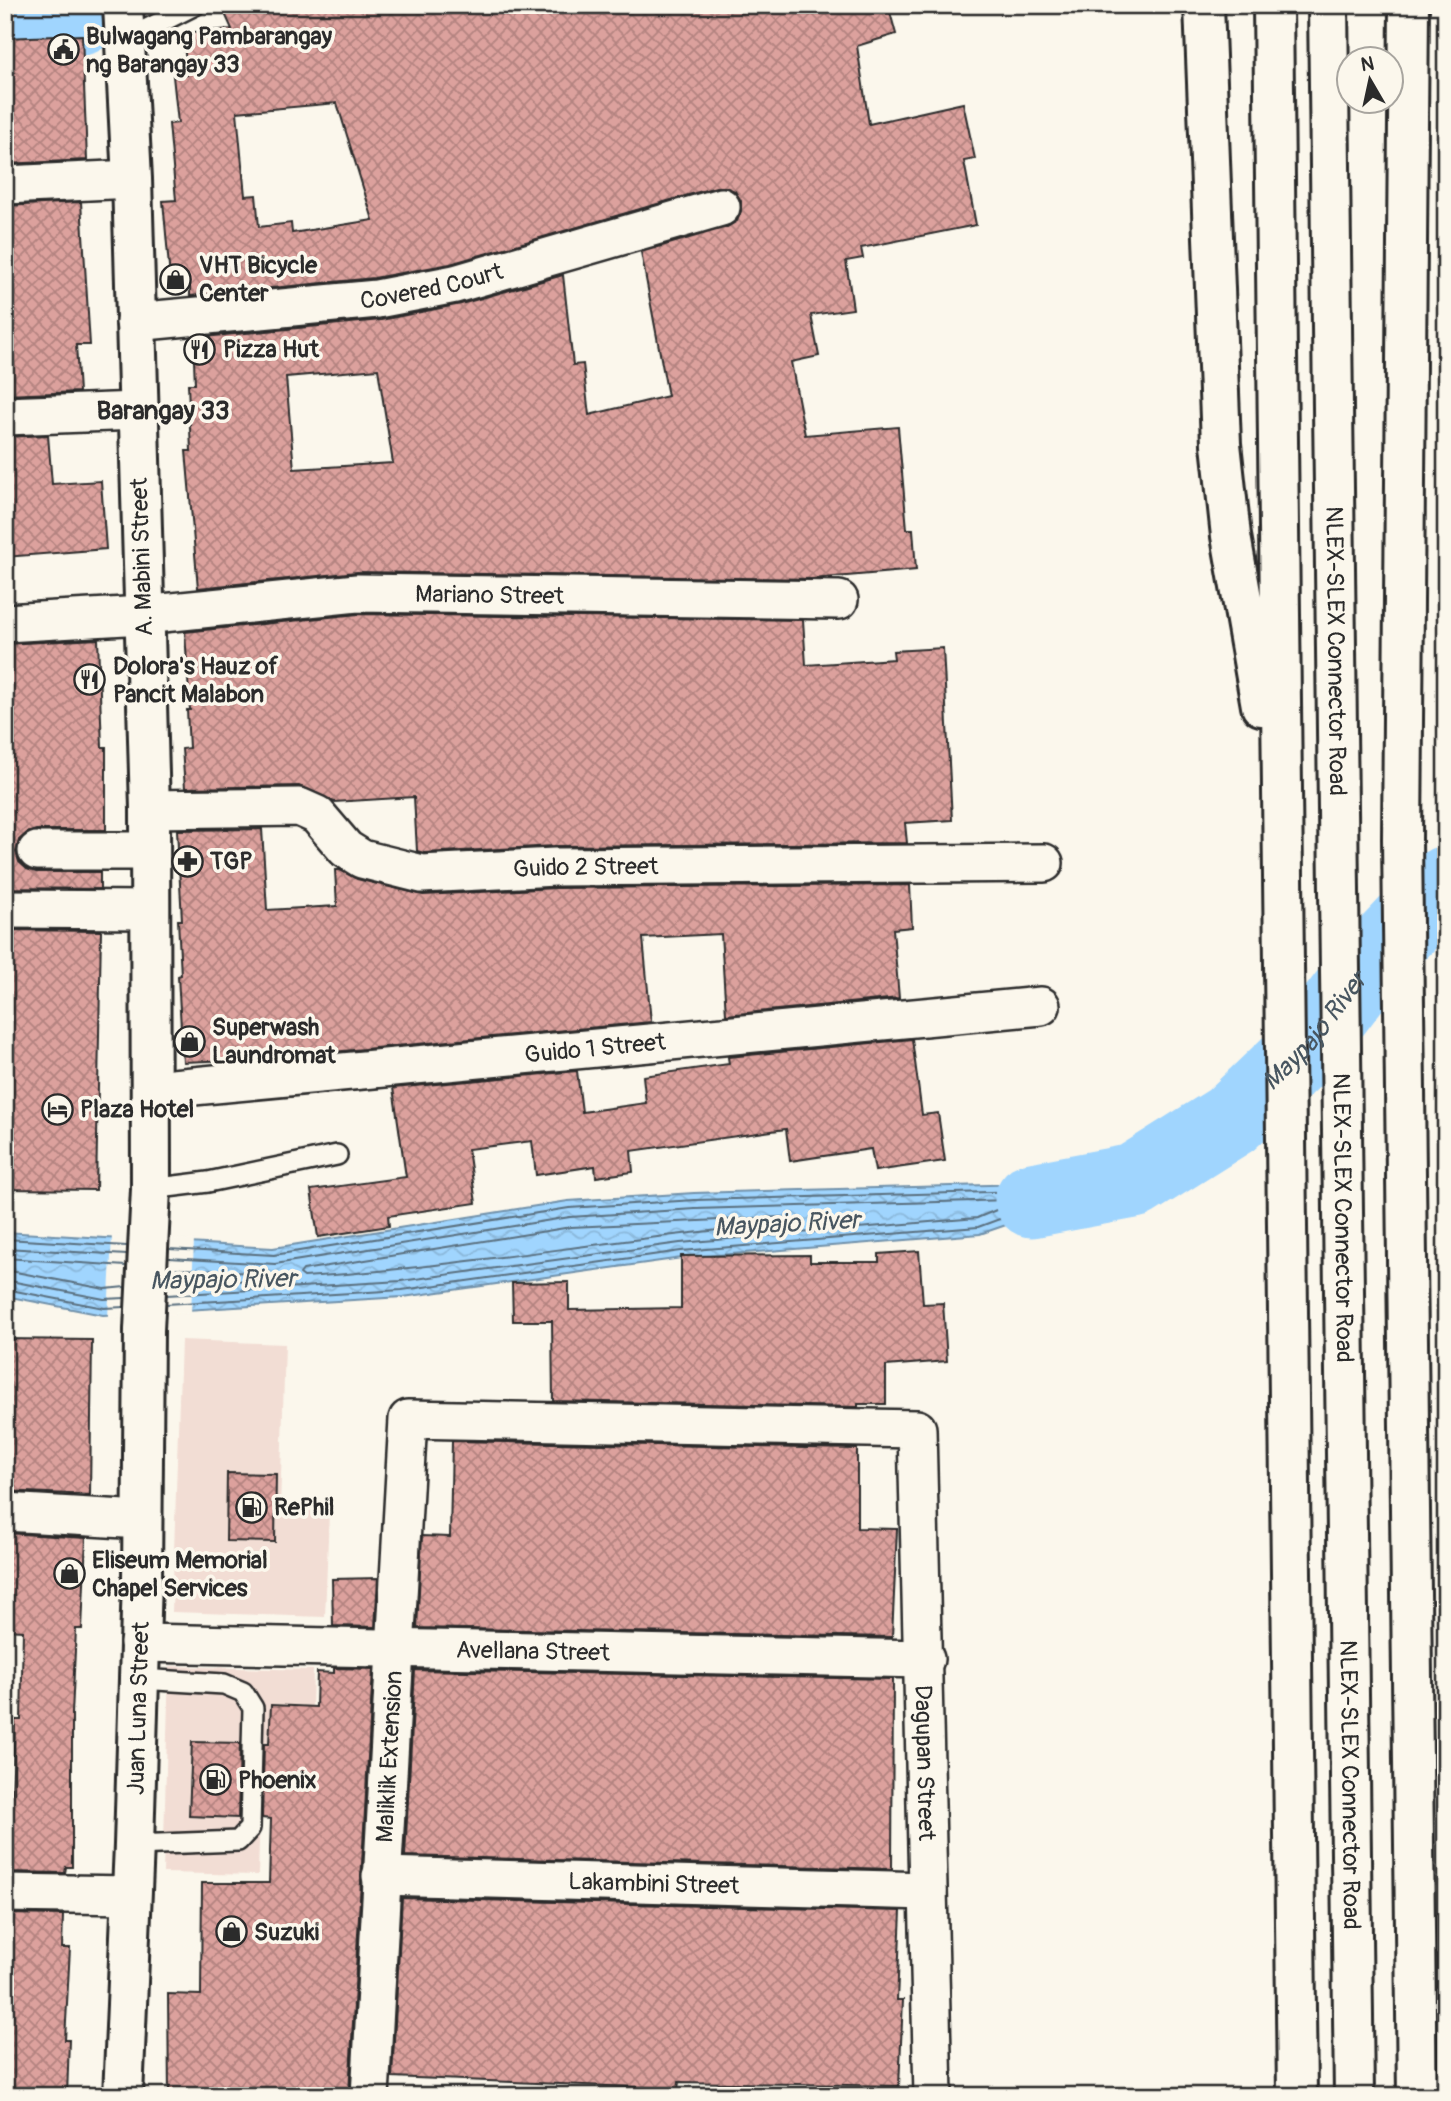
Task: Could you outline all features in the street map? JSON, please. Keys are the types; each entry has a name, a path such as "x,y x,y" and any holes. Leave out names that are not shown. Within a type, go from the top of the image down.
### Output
{"main road":[{"path":"1204,5 1221,444 1231,536 1280,811"},
{"path":"1273,5 1280,811 1297,2096"},
{"name":"NLEX-SLEX Connector Road","path":"1328,5 1354,2096"},
{"path":"1409,5 1402,839 1417,2096"},
{"name":"A. Mabini Street","path":"124,25 132,179 150,809 148,851 151,1189 148,1235"},
{"name":"Juan Luna Street","path":"122,2096 134,1845 148,1235"}],"street":[{"path":"5,185 132,179"},
{"name":"Covered Court","path":"135,322 377,299 442,286 721,207"},
{"path":"5,416 138,411"},
{"name":"Mariano Street","path":"5,623 144,615 357,593 839,600"},
{"name":"Guido 2 Street","path":"150,809 299,807 317,815 346,849 362,859 422,874 555,867 1044,863"},
{"path":"37,851 148,851"},
{"path":"5,909 149,910"},
{"name":"Guido 1 Street","path":"151,1090 1041,1006"},
{"name":"Dagupan Street","path":"408,1419 917,1429 925,1659 933,2096"},
{"name":"Maliklik Extension","path":"370,2096 408,1419"},
{"path":"5,1512 142,1520"},
{"name":"Avellana Street","path":"139,1661 395,1647 925,1659"},
{"name":"Lakambini Street","path":"381,1877 928,1891"},
{"path":"5,1894 131,1895"}],"lane":[{"path":"124,25 195,5"},
{"path":"151,1189 208,1182 337,1155"},
{"path":"134,1845 238,1841 250,1828 252,1797 253,1708 243,1692 224,1684 139,1661"}],"shaded area":[{"path":"181,1340 285,1344 280,1509 329,1512 325,1617 172,1612"},
{"path":"169,1666 313,1670 310,1778 261,1777 258,1875 163,1873"}],"water":[{"path":"1134,1181 980,1234 682,1258 403,1297 103,1315 5,1296 5,1232 273,1248 568,1201 694,1193"}],"pier":[{"path":"112,1235 194,1240 191,1313 108,1318"}],"building":[{"path":"221,5 888,5 896,34 857,46 869,124 963,103 975,159 964,161 976,225 861,248 863,258 846,261 853,309 811,315 819,356 791,362 805,435 898,427 907,529 913,529 916,570 812,579 357,572 198,588 186,451 191,451 188,384 195,384 193,338 381,320 461,304 563,275 573,365 583,364 589,415 668,396 641,252 727,227 737,221 741,211 741,201 735,191 716,187 450,264 374,278 190,296 190,287 171,289 163,201 176,200 169,124 178,123 173,76 187,75 183,33 232,29","holes":["337,103 373,220 292,233 291,223 259,227 256,195 245,196 237,112","378,369 393,463 294,469 286,377"]},
{"path":"82,35 87,160 5,164 5,38"},
{"path":"81,202 90,345 76,345 79,392 5,395 5,206"},
{"path":"48,435 52,484 101,481 106,549 5,557 5,437"},
{"path":"358,614 803,620 806,665 894,659 893,651 943,648 952,820 905,823 907,843 555,846 424,853 417,851 414,797 334,802 299,786 185,788 182,749 189,748 187,710 190,710 185,632"},
{"path":"98,639 102,747 106,747 106,830 36,830 19,840 16,852 19,862 36,872 100,872 100,889 5,888 5,644"},
{"path":"262,829 267,910 337,906 335,870 357,879 423,895 556,888 910,885 912,927 893,929 899,998 726,1015 721,934 643,938 651,1022 258,1059 183,1062 178,976 181,975 178,920 182,920 177,830"},
{"path":"5,930 101,931 96,1190 5,1189"},
{"path":"912,1039 922,1115 938,1113 945,1161 875,1171 871,1149 790,1161 786,1129 631,1151 633,1172 596,1177 595,1166 536,1175 532,1141 468,1149 476,1203 388,1216 389,1226 318,1237 311,1190 406,1177 393,1088 577,1071 582,1112 646,1103 643,1076 729,1064 728,1057"},
{"path":"919,1251 923,1304 943,1303 947,1361 886,1366 886,1404 858,1404 858,1407 553,1401 552,1321 513,1321 512,1283 569,1282 569,1310 681,1308 681,1256 810,1255 810,1262 879,1262 879,1254"},
{"path":"5,1339 92,1340 90,1495 5,1491"},
{"path":"452,1441 857,1449 857,1528 897,1529 892,1637 417,1628 422,1536 450,1537"},
{"name":"RePhil","path":"227,1473 276,1474 275,1542 226,1541"},
{"path":"5,1533 86,1538 82,1629 76,1629 72,1714 72,1867 66,1867 65,1873 5,1872 5,1796 12,1796 15,1720 21,1720 23,1631 5,1630"},
{"path":"378,1578 375,1627 333,1626 332,1579"},
{"path":"334,1668 373,1669 349,2093 229,2091 229,2096 169,2096 168,1994 201,1995 202,1883 269,1883 271,1819 262,1818 264,1744 269,1744 271,1705 316,1707 317,1672 334,1673"},
{"path":"415,1670 893,1679 892,1869 405,1856"},
{"name":"Phoenix","path":"192,1742 240,1743 238,1818 189,1816"},
{"path":"402,1898 901,1911 897,2000 903,2000 899,2086 679,2082 678,2089 392,2077"},
{"path":"5,1914 63,1915 62,1948 70,1948 65,2040 69,2040 67,2096 5,2096"}],"waterway":[{"path":"5,20 81,18"},
{"name":"Maypajo River","path":"1032,1200 1134,1181 1231,1120 1307,1047 1373,960 1446,883"}],"place":[{"name":"Bulwagang Pambarangay ng Barangay 33","path":"63,50"},
{"name":"VHT Bicycle Center","path":"176,279"},
{"name":"Pizza Hut","path":"200,349"},
{"name":"Dolora's Hauz of Pancit Malabon","path":"90,680"},
{"name":"TGP","path":"187,861"},
{"name":"Superwash Laundromat","path":"189,1041"},
{"name":"Plaza Hotel","path":"57,1109"},
{"name":"RePhil","path":"251,1507"},
{"name":"Eliseum Memorial Chapel Services","path":"69,1574"},
{"name":"Phoenix","path":"215,1780"},
{"name":"Suzuki","path":"231,1932"}],"district":[{"name":"Barangay 33","path":"163,411"}]}
